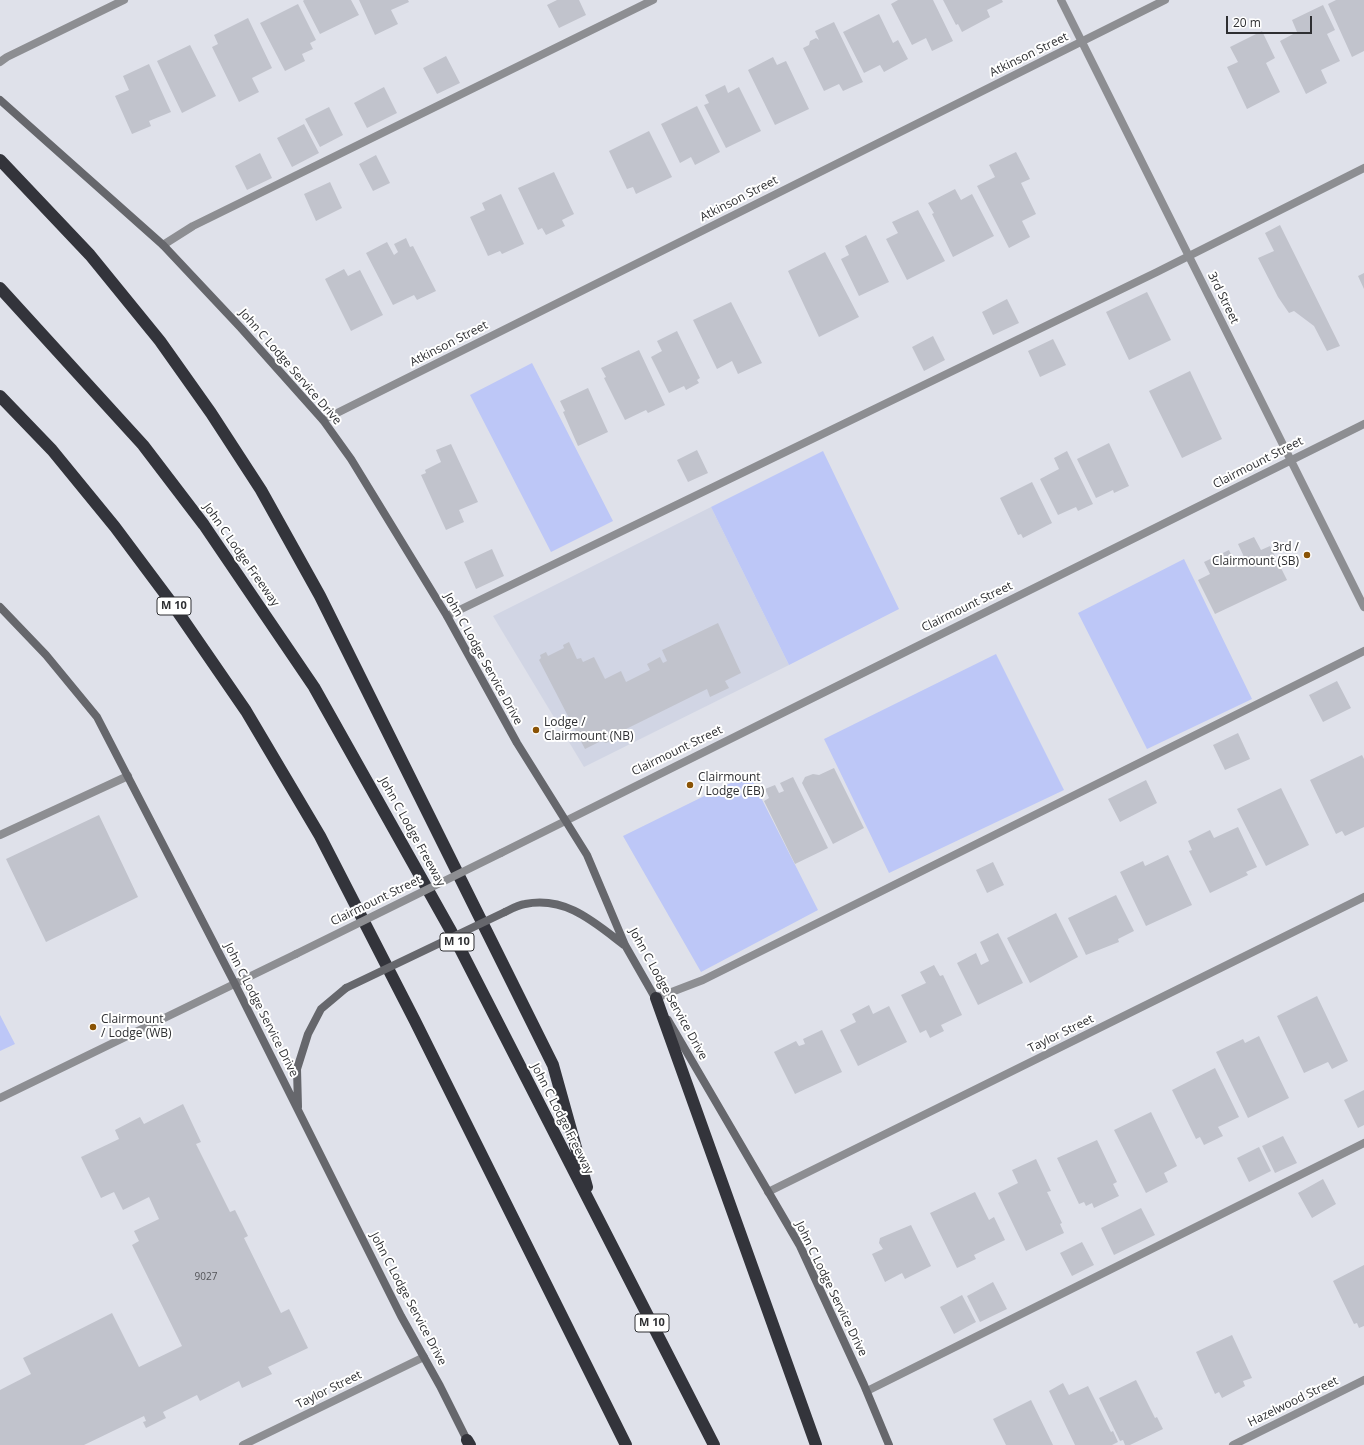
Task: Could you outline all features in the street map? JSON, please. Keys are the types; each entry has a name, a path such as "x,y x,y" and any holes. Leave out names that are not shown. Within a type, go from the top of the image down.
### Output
{"highway":[{"path":"0,160 90,255 160,341 211,413 264,497 320,596 553,1065 591,1202"},
{"name":"John C Lodge Freeway","path":"0,288 143,445 204,525 314,687 451,931 714,1445"},
{"name":"M 10","path":"0,396 52,450 115,527 171,602 246,711 320,836 415,1021 626,1445"},
{"path":"656,998 816,1445"}],"main road":[{"name":"John C Lodge Service Drive","path":"0,100 163,245 241,328 323,420 351,459 447,616 517,743 586,855 625,945 800,1246 890,1445"},
{"name":"John C Lodge Service Drive","path":"0,607 46,655 97,717 235,984 401,1316 469,1443"},
{"path":"298,1109 297,1069 308,1034 321,1009 346,988 524,904 551,902 580,913 625,945"}],"street":[{"path":"0,62 124,0"},
{"path":"163,245 193,226 653,0"},
{"name":"3rd Street","path":"1061,0 1292,460 1364,607"},
{"name":"Atkinson Street","path":"323,420 1165,0"},
{"path":"447,616 1189,256 1364,168"},
{"name":"Clairmount Street","path":"0,1098 501,853 1364,424"},
{"path":"656,998 710,977 1364,651"},
{"path":"0,835 128,776"},
{"name":"Taylor Street","path":"768,1192 1364,897"},
{"path":"867,1392 1364,1142"},
{"name":"Taylor Street","path":"244,1445 255,1442 424,1357"},
{"name":"Hazelwood Street","path":"1233,1445 1364,1380"}],"shaded area":[{"path":"532,363 613,521 551,552 470,395"},
{"path":"823,451 899,609 789,665 711,507"},
{"path":"711,507 789,665 584,767 493,616"},
{"path":"1184,559 1252,699 1147,749 1078,613"},
{"path":"996,654 1064,790 889,873 824,739"},
{"path":"749,774 818,910 701,972 623,836"},
{"path":"0,1015 15,1044 0,1051"}],"building":[{"path":"351,0 359,15 320,34 303,1"},
{"path":"359,0 408,0 409,2 391,10 398,24 375,35"},
{"path":"557,0 579,0 586,15 559,28 547,5"},
{"path":"898,0 933,0 953,41 932,51 926,38 912,45 891,4"},
{"path":"943,0 1002,0 1003,2 987,10 990,17 962,32 958,24 956,25"},
{"path":"1336,0 1364,0 1364,51 1352,57 1328,4"},
{"path":"298,4 316,40 310,43 313,49 302,54 305,61 285,71 260,23"},
{"path":"1323,5 1335,30 1327,34 1340,61 1321,70 1327,83 1306,94 1280,41 1297,32 1292,20"},
{"path":"879,14 893,43 898,40 908,59 884,72 880,65 864,73 843,32"},
{"path":"248,18 272,68 252,78 259,92 239,102 212,47 218,44 214,35"},
{"path":"834,22 863,82 843,91 839,84 824,91 803,48 809,45 810,41 816,38 819,40 815,31"},
{"path":"1262,31 1275,58 1266,63 1280,92 1247,109 1227,67 1238,62 1230,47"},
{"path":"190,45 216,96 182,113 157,61"},
{"path":"446,56 460,83 437,94 423,68"},
{"path":"773,57 777,65 786,61 809,109 775,125 748,70"},
{"path":"149,64 171,112 149,121 151,126 132,134 115,96 129,90 123,76"},
{"path":"725,85 728,93 739,87 761,131 726,148 704,105 709,103 705,95"},
{"path":"384,87 397,113 367,128 354,103"},
{"path":"697,106 720,152 695,165 691,157 680,163 661,124"},
{"path":"329,107 343,135 320,147 305,119"},
{"path":"304,124 319,153 292,167 277,138"},
{"path":"649,131 672,177 636,194 633,187 627,189 609,151"},
{"path":"1016,152 1030,179 1021,183 1036,214 1022,221 1030,237 1009,248 977,186 995,177 989,165"},
{"path":"260,153 272,178 247,190 235,166"},
{"path":"376,155 390,183 373,191 359,164"},
{"path":"554,172 574,214 562,220 565,226 546,235 542,228 538,230 518,188"},
{"path":"330,182 342,208 316,221 304,194"},
{"path":"955,189 961,200 972,194 994,236 953,257 932,214 934,213 928,203"},
{"path":"501,194 524,244 502,254 500,251 488,256 470,217 485,210 482,203"},
{"path":"918,210 945,261 907,280 886,239 898,233 892,222"},
{"path":"1280,225 1340,346 1327,351 1314,326 1294,311 1289,313 1278,297 1258,258 1274,251 1265,233"},
{"path":"866,235 889,282 859,296 841,259 849,255 845,246"},
{"path":"406,238 410,247 413,246 436,291 417,300 414,295 393,305 366,253 387,242 394,255 398,252 394,244"},
{"path":"825,252 859,317 819,337 788,271"},
{"path":"344,269 348,276 360,270 383,315 351,331 325,279"},
{"path":"1364,273 1364,289 1358,276"},
{"path":"1147,292 1171,340 1129,360 1106,312"},
{"path":"1007,299 1019,323 993,335 982,312"},
{"path":"731,302 762,363 738,374 732,361 717,369 693,320"},
{"path":"677,331 700,378 697,380 699,383 686,390 684,386 669,393 651,357 662,351 657,341"},
{"path":"933,336 945,360 924,371 912,347"},
{"path":"1053,339 1066,365 1040,377 1028,351"},
{"path":"639,350 665,405 648,413 646,410 625,420 604,378 606,377 601,368"},
{"path":"1190,371 1222,439 1182,458 1149,391"},
{"path":"588,388 608,432 578,446 563,412 565,411 560,401"},
{"path":"1109,443 1129,486 1114,493 1113,490 1096,498 1077,459"},
{"path":"451,444 478,502 459,510 464,522 446,530 421,475 426,473 425,470 441,462 436,450"},
{"path":"697,450 708,473 688,482 677,460"},
{"path":"1067,451 1093,504 1078,511 1076,507 1058,515 1040,479 1059,469 1054,458"},
{"path":"1032,482 1052,523 1023,538 1021,534 1018,535 1000,498"},
{"path":"1254,537 1261,550 1270,546 1287,580 1215,614 1198,580 1210,574 1204,562 1229,550 1235,563 1245,559 1238,544"},
{"path":"492,549 504,576 476,589 464,562"},
{"path":"718,623 741,673 725,681 729,688 710,697 707,689 616,734 613,740 606,743 601,741 585,749 539,660 541,658 540,655 546,652 548,656 564,648 563,645 569,642 577,659 581,658 583,662 594,657 605,679 621,671 626,682 650,670 647,664 660,657 663,663 667,661 662,650"},
{"path":"1337,681 1351,708 1323,722 1309,695"},
{"path":"1238,733 1250,759 1225,770 1213,745"},
{"path":"1362,755 1364,759 1364,827 1345,836 1342,831 1336,834 1310,780"},
{"path":"834,768 864,828 833,844 802,783 805,777 813,774 819,775"},
{"path":"793,777 828,848 795,864 764,801 769,798 765,789 775,785 779,793 784,791 780,783"},
{"path":"1146,780 1157,803 1120,822 1108,799"},
{"path":"1281,788 1309,845 1266,866 1237,809"},
{"path":"99,815 138,897 46,942 6,859"},
{"path":"1238,827 1257,867 1246,872 1248,875 1210,893 1189,851 1192,850 1188,841 1210,830 1214,838"},
{"path":"1168,855 1192,905 1146,926 1120,872 1143,861 1145,866"},
{"path":"993,862 1004,885 987,893 976,870"},
{"path":"1116,895 1134,931 1118,939 1119,942 1086,955 1068,918"},
{"path":"1056,913 1078,957 1030,983 1007,938"},
{"path":"998,933 1023,983 978,1005 957,963 976,953 981,965 989,961 980,942"},
{"path":"934,965 940,976 943,975 962,1015 941,1025 944,1031 930,1038 926,1030 920,1033 901,995 926,983 920,972"},
{"path":"1317,996 1348,1061 1332,1069 1328,1062 1304,1073 1277,1016"},
{"path":"869,1005 873,1014 889,1006 907,1042 858,1066 840,1030 856,1022 852,1014"},
{"path":"822,1030 842,1072 795,1094 774,1052 796,1041 799,1046 805,1044 803,1039"},
{"path":"1259,1036 1289,1098 1248,1118 1216,1052 1243,1039 1245,1043"},
{"path":"1215,1068 1239,1117 1218,1127 1223,1136 1204,1145 1200,1137 1196,1139 1172,1090"},
{"path":"1364,1090 1364,1125 1358,1128 1344,1100"},
{"path":"183,1104 201,1142 196,1144 230,1212 235,1210 248,1236 244,1238 281,1313 289,1309 308,1348 268,1367 272,1374 242,1388 239,1381 200,1401 197,1395 163,1412 166,1418 146,1428 143,1422 146,1421 144,1416 84,1445 0,1445 0,1390 31,1374 23,1358 112,1313 139,1367 182,1346 132,1245 139,1241 134,1231 159,1219 149,1197 123,1210 114,1192 101,1198 81,1157 119,1139 115,1130 140,1117 144,1124"},
{"path":"1151,1112 1177,1166 1164,1173 1168,1182 1146,1193 1114,1130"},
{"path":"1283,1136 1297,1163 1275,1173 1262,1146"},
{"path":"1097,1140 1117,1182 1113,1184 1119,1196 1094,1208 1092,1203 1086,1206 1084,1202 1079,1204 1057,1158"},
{"path":"1259,1147 1271,1171 1249,1182 1237,1158"},
{"path":"1036,1159 1051,1191 1047,1192 1062,1223 1060,1224 1064,1233 1026,1251 998,1193 1018,1183 1012,1170"},
{"path":"1323,1179 1336,1204 1312,1218 1298,1193"},
{"path":"975,1192 989,1220 994,1217 1005,1240 974,1255 976,1259 957,1268 930,1213"},
{"path":"1141,1208 1155,1235 1114,1255 1101,1228"},
{"path":"911,1225 931,1266 905,1279 902,1273 885,1282 872,1254 883,1249 879,1243 880,1238"},
{"path":"1082,1242 1094,1265 1072,1276 1060,1253"},
{"path":"1364,1265 1364,1326 1359,1328 1357,1323 1354,1324 1333,1281"},
{"path":"993,1282 1007,1309 980,1322 967,1296"},
{"path":"962,1295 976,1322 954,1334 940,1307"},
{"path":"1232,1335 1252,1378 1243,1381 1245,1386 1222,1398 1219,1392 1215,1394 1196,1352"},
{"path":"1136,1380 1155,1418 1157,1417 1163,1429 1130,1445 1125,1445 1123,1440 1120,1441 1099,1398"},
{"path":"1063,1383 1069,1395 1088,1386 1111,1432 1113,1431 1118,1442 1112,1445 1075,1445 1049,1391"},
{"path":"1031,1400 1053,1445 1006,1445 993,1419"}],"place":[{"name":"3rd / Clairmount (SB)","path":"1307,555"},
{"name":"Lodge / Clairmount (NB)","path":"536,730"},
{"name":"Clairmount / Lodge (EB)","path":"690,785"},
{"name":"Clairmount / Lodge (WB)","path":"93,1027"}]}
